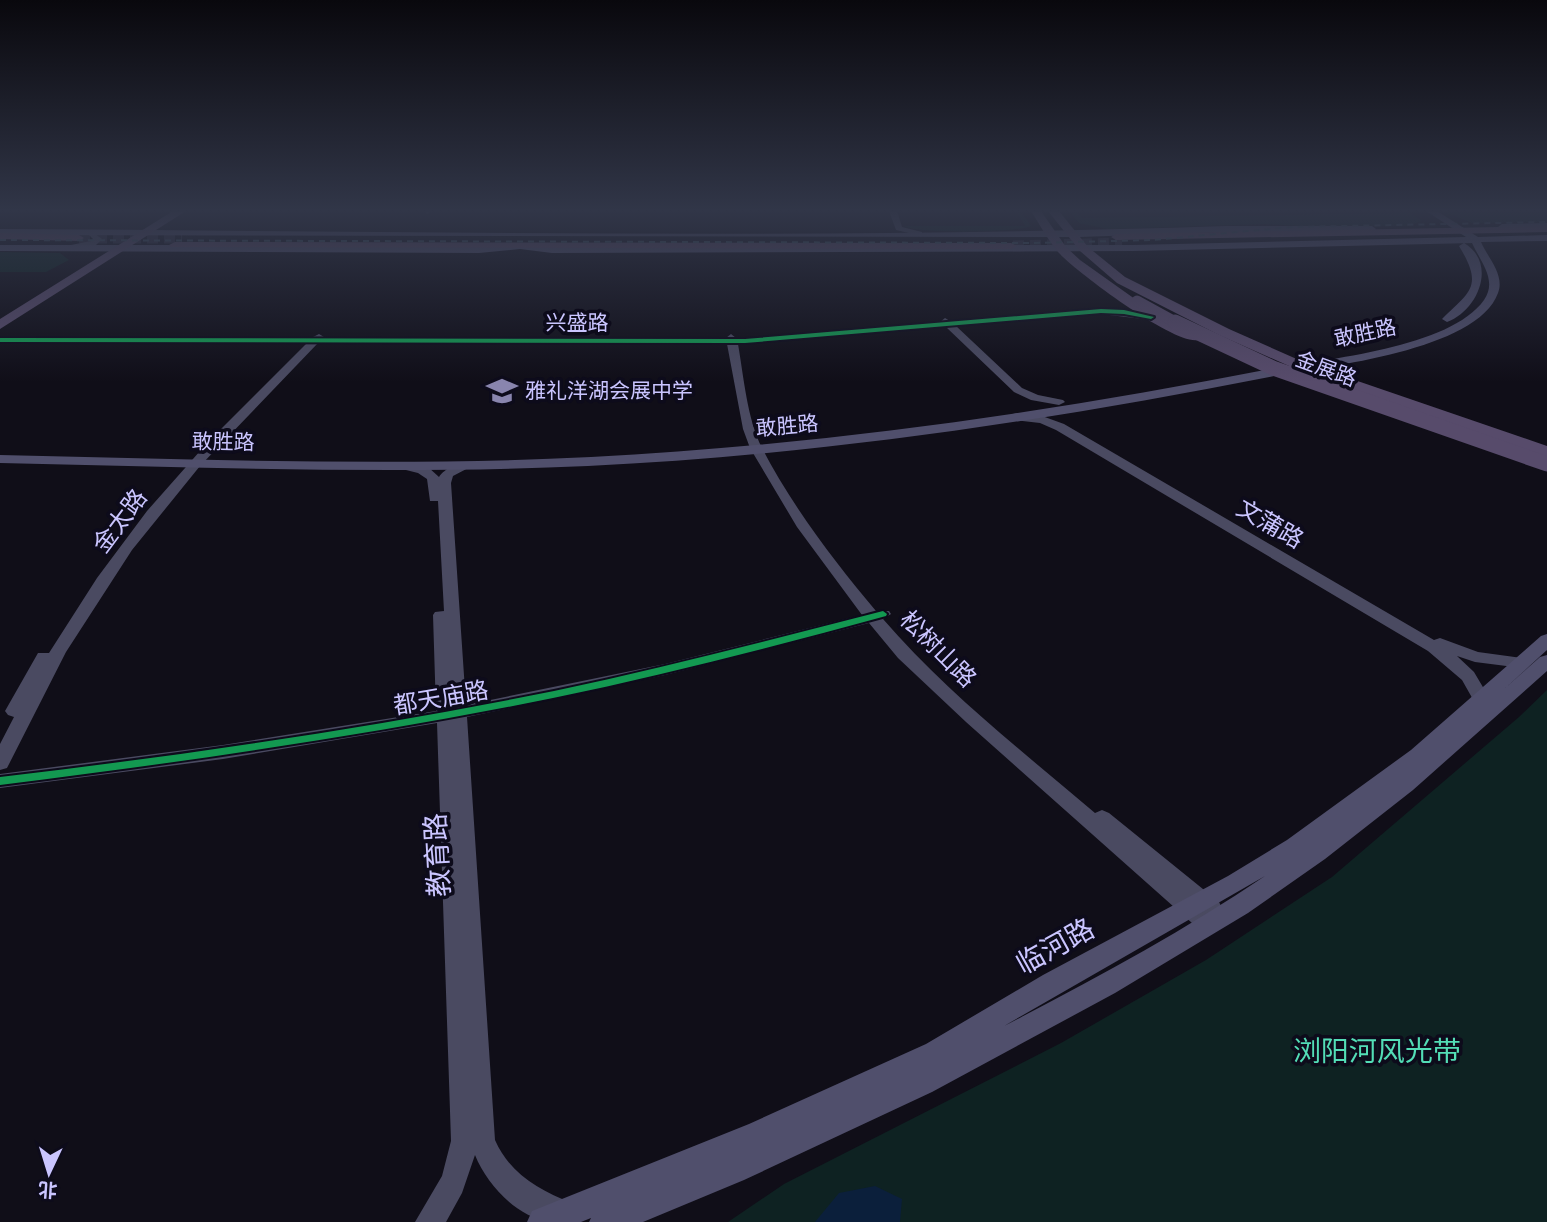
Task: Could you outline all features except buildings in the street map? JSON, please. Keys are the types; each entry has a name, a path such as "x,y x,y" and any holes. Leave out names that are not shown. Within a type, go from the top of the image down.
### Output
{"main road":[{"path":"0,315 75,268"},
{"path":"0,325 91,268"},
{"name":"金展路","path":"1085,268 1104,281 1143,300"},
{"name":"金展路","path":"1102,268 1152,317 1268,369 1547,469"},
{"name":"敢胜路","path":"0,450 407,466 468,465 883,438 1014,408 1063,405 1401,347 1444,335 1488,304 1494,281 1491,268"},
{"name":"金展路","path":"1104,281 1297,364 1547,454"},
{"name":"金展路","path":"1119,286 1143,300"},
{"path":"1143,300 1286,366 1547,454"},
{"path":"1143,300 1200,336 1273,368 1547,464"},
{"name":"敢胜路","path":"0,459 413,458 760,447"},
{"name":"临河路","path":"554,1218 756,1136 936,1053 1052,983 1205,912 1316,854 1370,813 1534,662 1547,640"},
{"name":"临河路","path":"605,1222 824,1129 940,1074 1068,1007 1205,912 1236,883 1295,846 1418,755 1481,699 1534,662"}],"street":[{"name":"兴盛路","path":"943,323 1096,309 1115,303 1119,297 1119,286"},
{"name":"兴盛路","path":"0,337 735,339 1101,311 1152,317"},
{"path":"943,323 1018,390 1035,398 1063,405"},
{"path":"943,323 1009,391 1014,408"},
{"name":"金太路","path":"0,739 61,627 140,519 314,339"},
{"name":"松树山路","path":"735,339 760,447 804,527 875,612 904,654 972,718 1205,912"},
{"name":"文蒲路","path":"1063,405 1061,418 1069,426 1442,644 1475,657 1534,662"},
{"name":"文蒲路","path":"1014,408 1060,427 1434,648 1463,670 1478,689 1481,699"},
{"name":"金太路","path":"0,763 74,625 148,518 196,459"},
{"name":"教育路","path":"429,1222 453,1185 462,1161 464,1141 444,483 447,474 468,465"},
{"name":"教育路","path":"407,466 423,470 433,477 434,482 482,1140 491,1161 508,1185 554,1218"},
{"name":"都天庙路","path":"0,781 216,755 644,676 875,612"},
{"name":"都天庙路","path":"0,773 220,745 451,711"}],"green space":[{"path":"0,268 54,268 46,272 0,272"},
{"name":"浏阳河风光带","path":"1547,690 1547,1222 728,1222 784,1184 1061,1043 1206,960 1332,877"}],"water":[{"path":"875,1186 902,1199 900,1222 815,1222 839,1193"}],"cycle path":[{"path":"0,340 745,341 1101,311 1151,317"},
{"path":"0,781 223,752 445,716 665,670 883,614"}],"place":[{"name":"雅礼洋湖会展中学","path":"502,391"}]}
